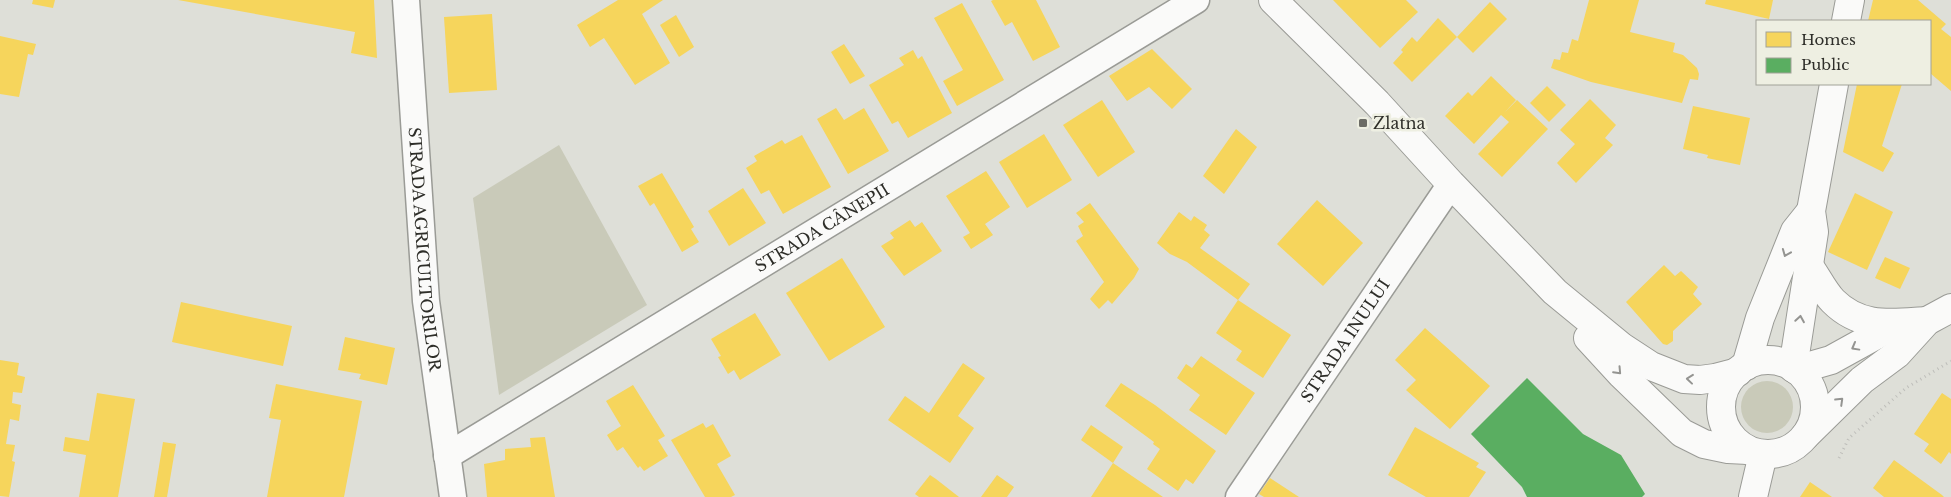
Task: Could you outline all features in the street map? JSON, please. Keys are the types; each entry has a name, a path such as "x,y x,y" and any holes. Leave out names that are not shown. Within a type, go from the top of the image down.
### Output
{"main road":[{"path":"1273,0 1378,103 1451,184 1555,292 1622,347 1651,366 1667,374 1684,379 1700,380 1742,369 1755,362 1768,360 1785,364 1794,369 1808,384 1814,400 1813,419 1806,435"},
{"path":"1846,20 1850,0"},
{"path":"1794,369 1814,232 1811,211 1834,85"},
{"path":"1755,452 1738,444 1730,435 1722,413 1724,391 1730,380 1742,369 1795,231 1811,211"},
{"path":"1809,266 1833,301 1854,318 1876,323 1927,321"},
{"path":"1555,292 1587,337 1629,382 1682,433 1704,444 1755,452 1786,451 1797,444 1862,380 1897,354 1927,321 1951,308"},
{"path":"1794,369 1831,360 1898,323"},
{"path":"1753,497 1755,452"}],"street":[{"name":"STRADA AGRICULTORILOR","path":"406,0 426,301 453,497"},
{"name":"STRADA CÂNEPII","path":"446,456 1196,0"},
{"name":"STRADA INULUI","path":"1239,497 1451,184"}],"path":[{"path":"1839,458 1849,438 1906,388 1951,361"}],"green space":[{"path":"559,145 647,305 499,395 473,198"},
{"path":"1762,381 1772,381 1781,385 1789,393 1793,407 1789,421 1781,429 1772,433 1762,433 1753,429 1745,421 1741,412 1741,402 1745,393 1753,385"}],"building: Homes":[{"path":"33,0 55,0 53,8 32,4"},
{"path":"178,0 374,0 377,58 351,53 355,32"},
{"path":"618,0 663,0 642,14 670,63 635,85 604,38 590,47 577,25"},
{"path":"1036,0 1060,47 1033,61 1012,22 1005,26 991,1"},
{"path":"1333,0 1406,0 1418,12 1380,48"},
{"path":"1589,0 1639,0 1630,32 1675,43 1673,52 1683,55 1697,68 1698,80 1690,79 1682,103 1591,82 1551,68 1554,59 1560,60 1562,52 1568,53 1572,39 1578,41"},
{"path":"1706,0 1773,0 1769,19 1705,4"},
{"path":"1873,0 1918,0 1946,24 1941,29 1951,37 1951,91 1931,74 1931,20 1868,20"},
{"path":"1490,2 1507,19 1473,53 1457,37"},
{"path":"962,3 1004,80 957,106 943,81 963,70 934,18"},
{"path":"492,14 497,90 449,93 444,17"},
{"path":"676,15 694,47 679,57 660,25"},
{"path":"1438,18 1457,37 1412,82 1393,63 1403,52 1401,50 1412,37 1417,42"},
{"path":"0,36 36,44 33,55 28,54 19,97 0,94"},
{"path":"844,44 865,76 850,84 831,52"},
{"path":"1152,49 1192,89 1172,109 1149,87 1127,101 1109,76"},
{"path":"913,50 918,59 922,56 952,113 908,138 898,121 892,124 869,85 904,65 899,58"},
{"path":"1491,76 1516,100 1505,112 1517,100 1548,129 1502,177 1478,154 1509,122 1501,115 1474,144 1445,116 1468,92 1472,96"},
{"path":"1857,85 1902,85 1882,146 1894,153 1883,172 1843,152"},
{"path":"1547,86 1566,105 1549,122 1530,103"},
{"path":"1590,99 1616,125 1605,138 1613,145 1576,183 1557,163 1575,144 1560,130"},
{"path":"1102,100 1135,152 1098,177 1063,125"},
{"path":"1693,106 1750,118 1740,165 1707,158 1708,155 1683,149"},
{"path":"836,108 844,120 864,108 889,151 848,174 817,119"},
{"path":"1236,129 1257,147 1224,194 1203,176"},
{"path":"1044,134 1072,180 1027,208 999,162"},
{"path":"802,135 831,187 783,214 769,190 761,194 746,168 757,161 754,156 782,140 785,144"},
{"path":"986,171 1010,207 985,224 993,235 971,249 963,237 970,233 946,196"},
{"path":"662,173 694,227 691,229 699,242 682,252 654,203 650,206 638,186"},
{"path":"743,188 766,223 729,246 708,211"},
{"path":"1855,193 1893,212 1867,270 1828,252"},
{"path":"1317,200 1363,243 1323,286 1277,244"},
{"path":"1090,203 1139,269 1134,278 1112,304 1108,300 1099,309 1090,299 1104,282 1076,241 1083,236 1078,226 1084,222 1076,213"},
{"path":"1179,212 1191,221 1194,216 1207,225 1204,230 1210,235 1200,248 1250,284 1238,300 1187,262 1170,254 1157,243"},
{"path":"910,220 915,227 922,222 942,251 904,276 881,246 894,238 890,233"},
{"path":"1885,257 1910,268 1900,289 1875,278"},
{"path":"842,258 885,327 829,361 786,293"},
{"path":"1664,265 1675,276 1681,271 1698,287 1693,294 1702,304 1673,331 1673,341 1667,345 1663,344 1626,302"},
{"path":"1238,300 1291,335 1263,378 1236,360 1242,351 1216,333"},
{"path":"181,302 292,326 283,366 172,342"},
{"path":"755,313 781,355 740,380 734,370 728,374 718,357 721,356 711,339"},
{"path":"1425,328 1490,386 1450,429 1406,390 1416,380 1395,360"},
{"path":"345,337 395,348 387,385 359,379 361,374 338,370"},
{"path":"1201,356 1255,393 1226,435 1189,410 1200,395 1177,378 1186,364 1192,368"},
{"path":"0,360 19,363 17,375 25,377 22,393 13,392 12,403 21,405 19,421 10,419 6,444 15,445 12,461 15,462 9,497 0,496"},
{"path":"963,363 985,378 958,416 974,428 950,463 888,420 905,396 929,413"},
{"path":"1121,383 1155,405 1216,451 1193,484 1186,479 1178,491 1147,469 1160,449 1153,444 1154,442 1105,406"},
{"path":"276,384 362,401 344,497 267,497 281,420 269,418"},
{"path":"633,385 665,436 658,440 668,456 644,471 640,466 638,468 623,447 617,451 607,435 621,426 606,401"},
{"path":"97,393 135,399 118,497 79,497 86,455 63,451 65,437 89,441"},
{"path":"1942,393 1951,399 1951,454 1949,452 1941,464 1924,451 1929,444 1914,434"},
{"path":"703,423 706,428 713,424 731,456 717,464 735,495 731,497 705,497 671,440"},
{"path":"1091,425 1123,447 1113,463 1081,440"},
{"path":"1415,427 1479,463 1476,467 1486,472 1469,497 1426,497 1388,475"},
{"path":"545,437 555,497 487,497 484,464 505,460 505,449 531,447 530,438"},
{"path":"163,442 176,444 167,497 154,497"},
{"path":"1894,460 1944,497 1884,497 1873,488"},
{"path":"1113,463 1132,476 1163,497 1091,497"},
{"path":"930,475 959,497 919,497 915,494"},
{"path":"997,475 1014,487 1007,497 981,497"},
{"path":"1270,478 1299,497 1264,497 1259,494"},
{"path":"1810,482 1832,497 1800,497"}],"building: Public":[{"path":"1527,378 1583,434 1621,455 1645,494 1642,497 1527,497 1522,487 1471,434"}],"place":[{"name":"Zlatna","path":"1363,123"}]}
